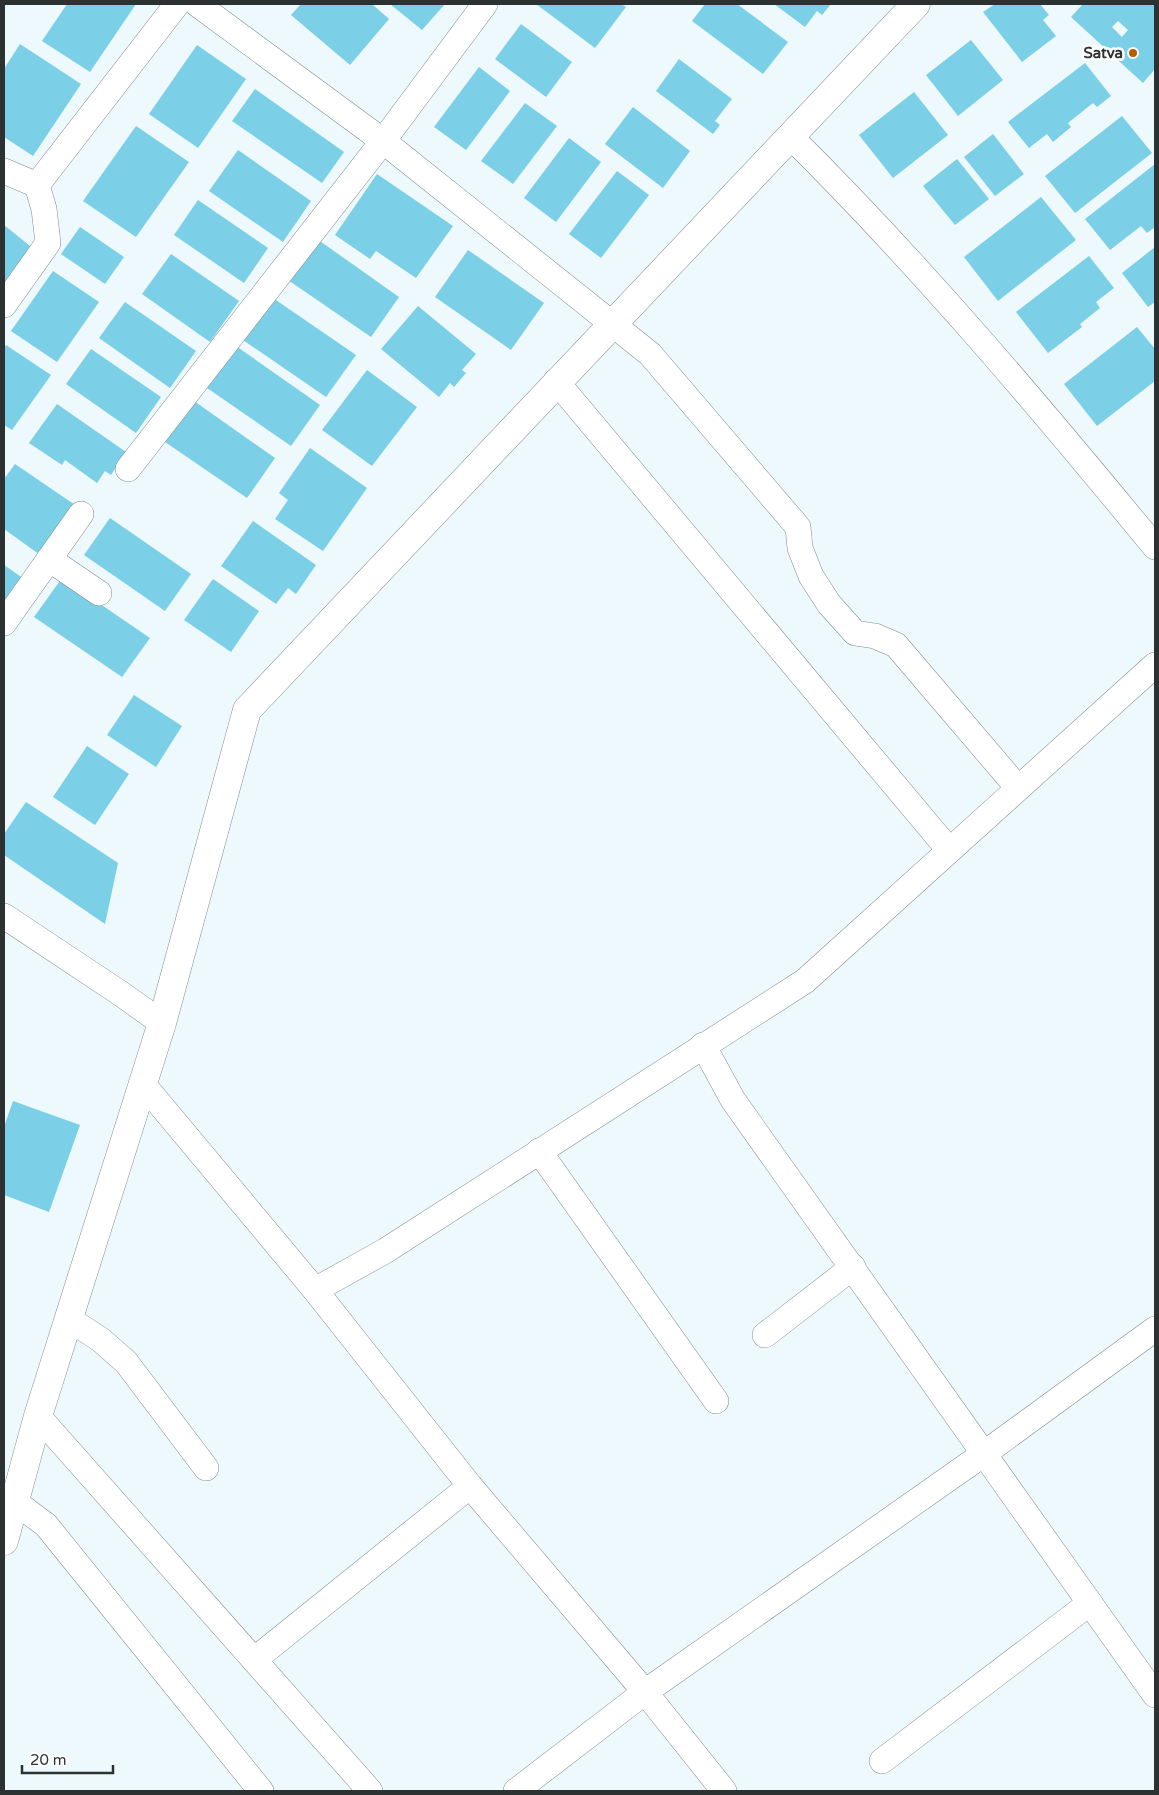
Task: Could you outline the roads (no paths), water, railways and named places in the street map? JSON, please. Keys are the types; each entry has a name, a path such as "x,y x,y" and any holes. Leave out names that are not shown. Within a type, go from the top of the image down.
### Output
{"street":[{"path":"37,185 176,4"},
{"path":"197,4 383,141 650,354 798,527 800,548 811,576 829,604 855,633 876,636 896,645 1018,788"},
{"path":"128,469 383,141 485,4"},
{"path":"4,1541 38,1416 162,1023 248,710 556,381 916,4"},
{"path":"791,137 846,193 1032,397 1155,548"},
{"path":"4,171 37,185"},
{"path":"4,304 48,243 44,209 37,185"},
{"path":"556,381 949,850"},
{"path":"4,622 81,514"},
{"path":"49,558 99,593"},
{"path":"315,1290 385,1251 805,981 1155,665"},
{"path":"4,916 120,992 162,1023"},
{"path":"703,1046 733,1100 1155,1695"},
{"path":"143,1084 315,1290 470,1486 645,1692 724,1791"},
{"path":"539,1151 716,1401"},
{"path":"765,1335 853,1267"},
{"path":"69,1319 101,1340 126,1362 206,1468"},
{"path":"516,1791 645,1692 985,1453 1155,1329"},
{"path":"38,1416 370,1791"},
{"path":"254,1660 470,1486"},
{"path":"15,1502 46,1525 261,1791"},
{"path":"882,1760 1090,1603"}],"place":[{"name":"Satva","path":"1133,53"}]}
